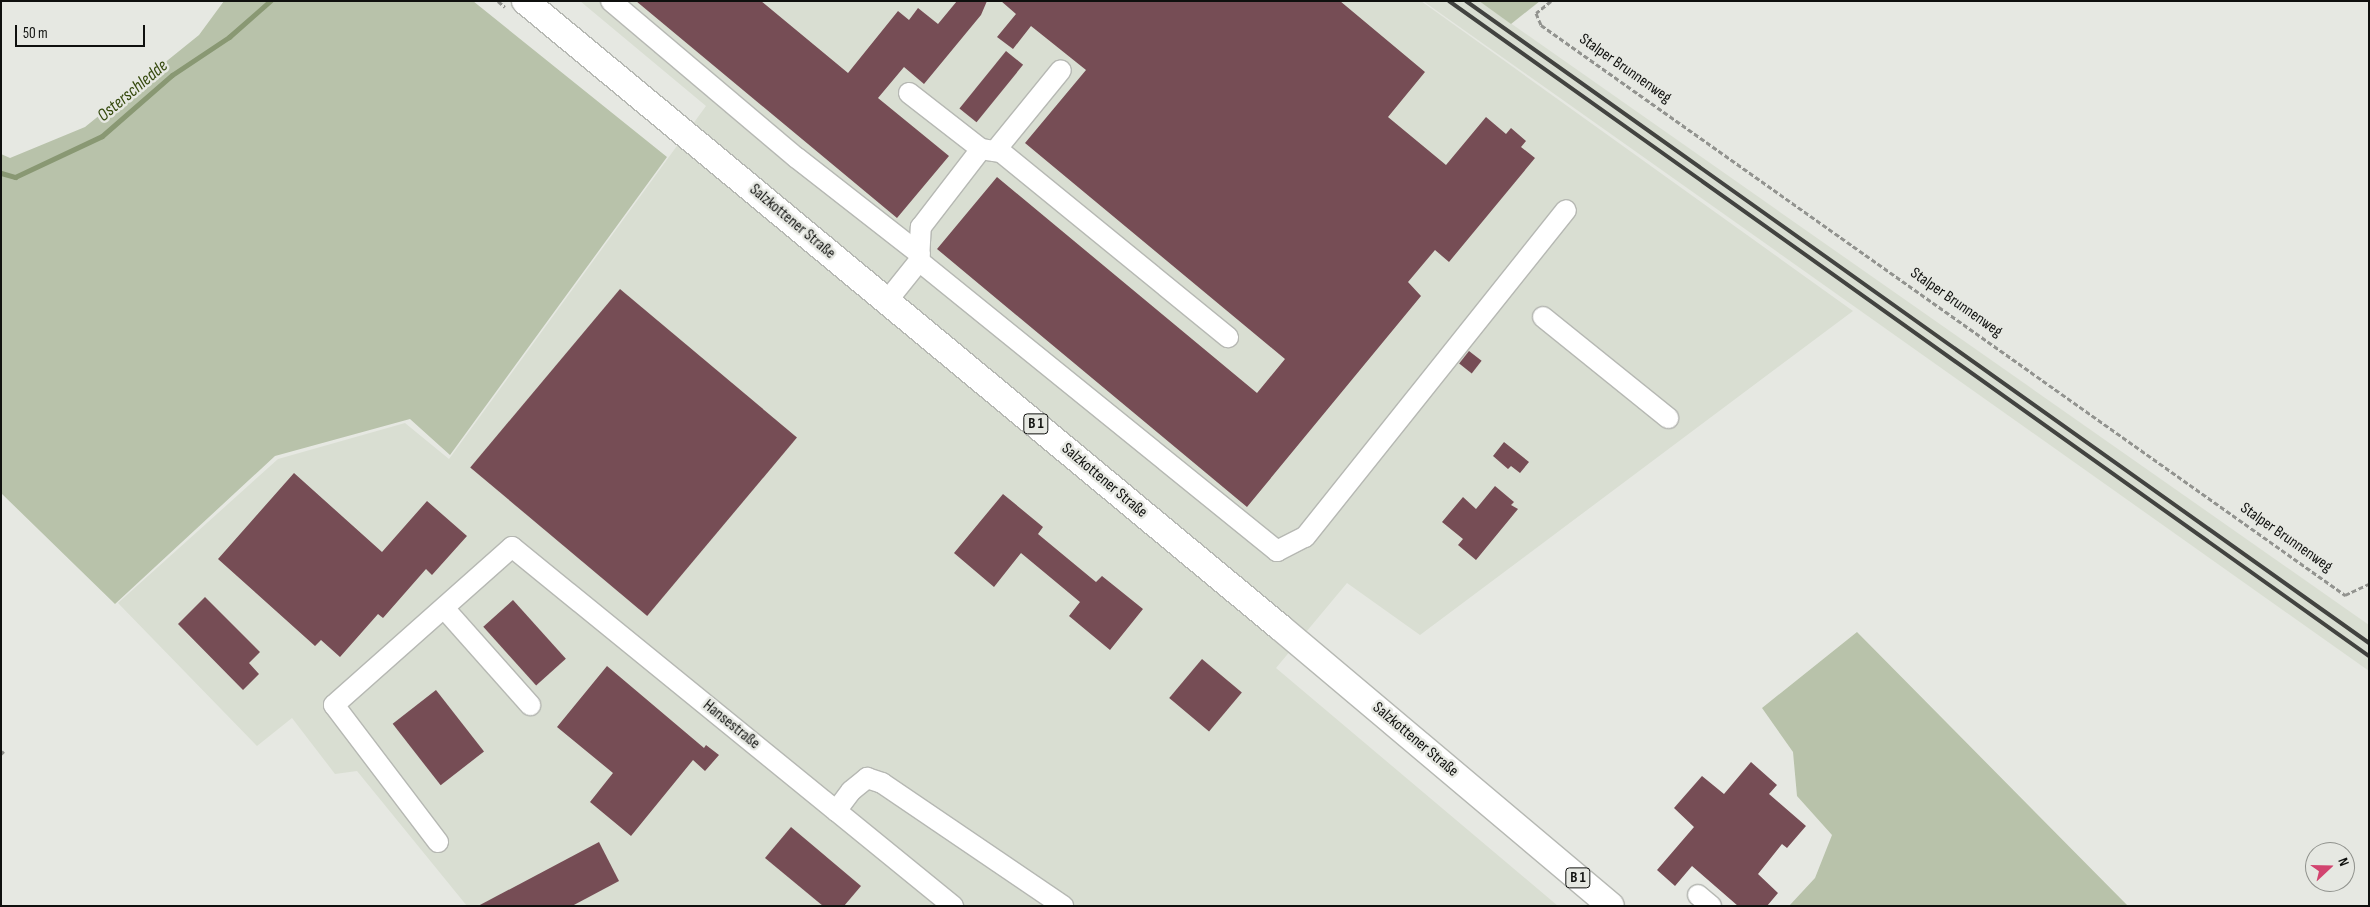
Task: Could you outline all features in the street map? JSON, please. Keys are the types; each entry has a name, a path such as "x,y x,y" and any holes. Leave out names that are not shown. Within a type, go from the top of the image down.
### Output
{"main road":[{"name":"Salzkottener Straße","path":"525,1 1611,906"}],"street":[{"path":"611,1 797,158 1278,551 1305,537 1566,210"},
{"path":"887,301 919,258 921,228 988,150 1061,70"},
{"path":"909,93 988,150 1001,152 1228,337"},
{"path":"1543,317 1668,418"},
{"name":"Hansestraße","path":"444,608 512,547 950,905"},
{"path":"438,842 334,705 444,608 530,705"},
{"path":"836,810 851,791 866,778 882,783 1063,906"}],"path":[{"name":"Stalper Brunnenweg","path":"1551,1 1536,13 1541,24 1549,30 2345,595 2369,584"}],"shaded area":[{"path":"580,1 1421,1 1853,311 1420,635 1347,583 1276,668 1558,906 467,906 357,771 335,774 292,718 257,746 118,603 278,459 405,423 449,459 706,106"},
{"path":"1423,1 1479,1 2369,625 2369,671"}],"green space":[{"path":"224,1 473,1 667,157 450,455 410,419 275,456 115,604 1,493 1,154 10,158 85,127 199,35"},
{"path":"1479,1 1540,1 1511,24"},
{"path":"1857,632 2128,906 1789,906 1815,878 1832,835 1797,796 1793,752 1762,708"}],"building":[{"path":"636,1 761,1 848,73 898,11 909,20 918,8 938,24 957,1 987,1 981,15 924,84 904,67 878,98 949,156 897,218"},
{"path":"1001,1 1340,1 1425,72 1388,117 1446,165 1486,117 1506,134 1511,128 1526,141 1521,147 1535,158 1449,262 1435,250 1408,282 1421,296 1247,507 937,249 997,177 1257,393 1285,359 1025,143 1086,70 1031,26 1013,49 997,37 1016,14"},
{"path":"1006,51 1023,65 977,122 959,109"},
{"path":"620,289 797,437 647,616 470,467"},
{"path":"1469,351 1482,361 1472,373 1459,364"},
{"path":"1504,442 1529,462 1520,473 1511,466 1508,469 1493,456"},
{"path":"294,473 382,552 427,501 467,536 432,575 426,569 383,618 378,614 340,657 321,640 315,646 218,559"},
{"path":"1495,486 1514,502 1511,505 1518,509 1476,560 1458,545 1463,539 1442,522 1463,497 1476,509"},
{"path":"1003,494 1043,527 1038,534 1096,582 1102,576 1143,609 1110,650 1069,616 1080,602 1021,553 994,587 954,553"},
{"path":"205,597 260,652 249,663 259,674 243,690 178,624"},
{"path":"513,600 566,659 536,685 483,627"},
{"path":"1202,659 1242,692 1209,731 1169,698"},
{"path":"607,666 704,748 706,745 719,755 705,771 693,760 631,836 590,802 613,773 557,727"},
{"path":"436,690 484,751 441,785 393,724"},
{"path":"1751,762 1777,785 1769,794 1806,826 1787,848 1782,844 1758,874 1778,893 1767,906 1738,906 1692,866 1675,886 1657,870 1694,827 1674,808 1702,776 1724,794"},
{"path":"791,827 861,886 844,906 823,906 765,858"},
{"path":"599,842 619,881 572,906 478,906"}],"waterway":[{"name":"Osterschledde","path":"1,173 15,177 102,136 172,75 229,37 270,1"}],"railway":[{"path":"1449,1 2369,656"},
{"path":"1466,1 2369,643"}]}
